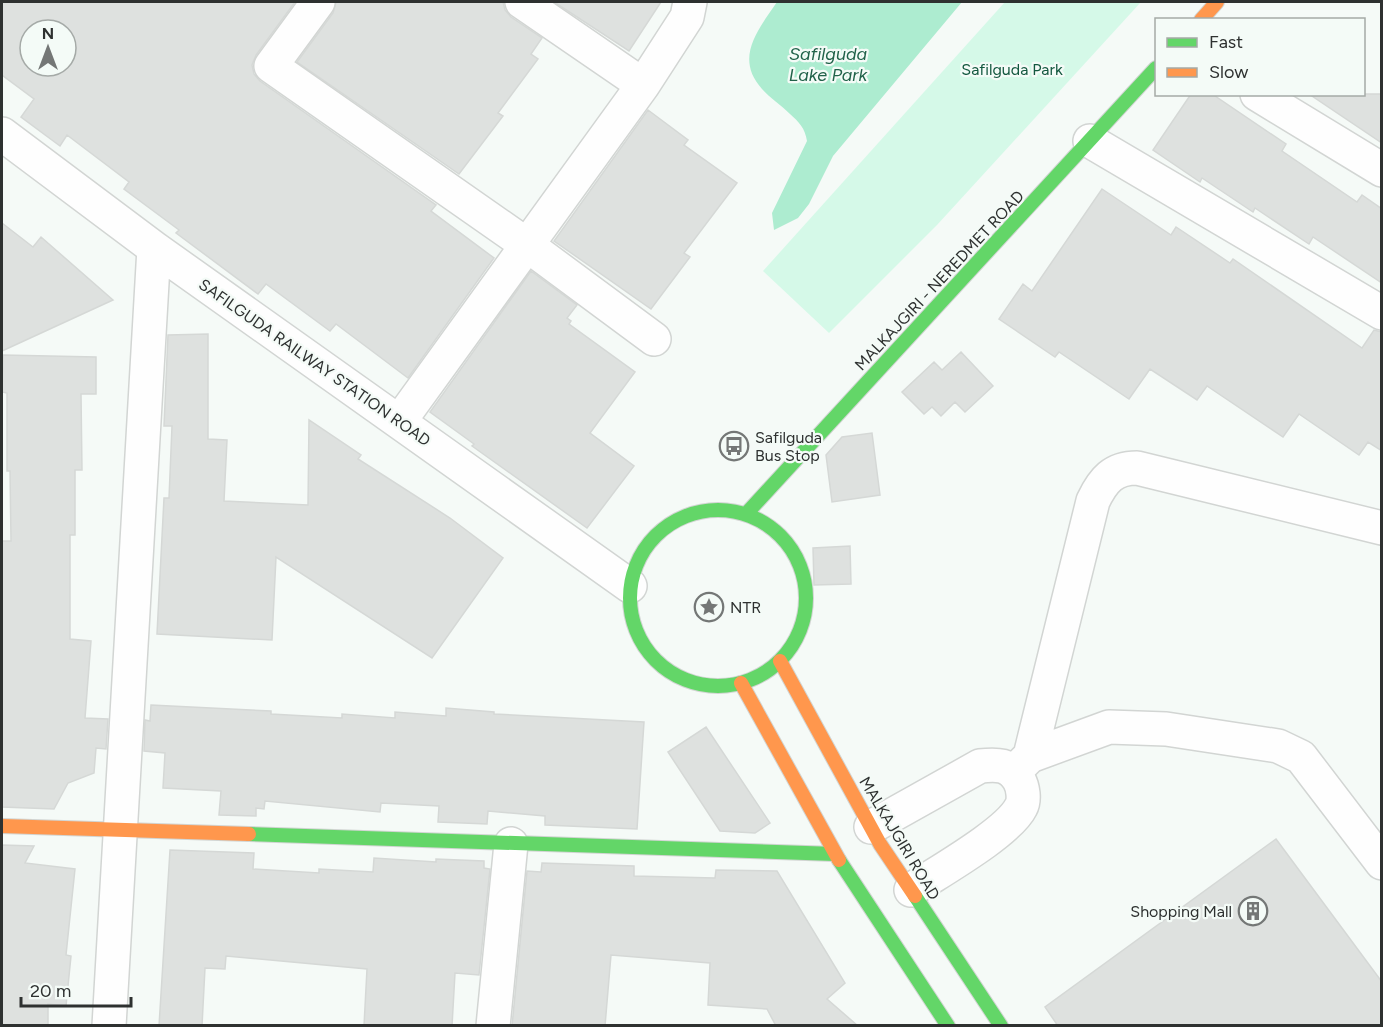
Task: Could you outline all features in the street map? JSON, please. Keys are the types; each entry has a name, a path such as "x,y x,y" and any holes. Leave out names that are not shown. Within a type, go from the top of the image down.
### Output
{"main road":[{"path":"1203,18 1217,2"},
{"name":"MALKAJGIRI - NEREDMET ROAD","path":"746,514 1155,69"},
{"path":"708,510 746,514 767,524 784,539 797,557 804,578 807,600 803,623 794,643 780,661 762,675 741,683 719,686 698,684 677,676 659,664 645,648 635,628 630,607 630,586 635,567 644,550 656,535 672,523 708,510"},
{"name":"MALKAJGIRI ROAD","path":"780,661 871,827 1001,1026"},
{"path":"741,683 835,855 948,1026"},
{"path":"2,826 835,855"}],"street":[{"path":"318,2 271,66 527,245 654,339"},
{"path":"522,2 643,85"},
{"path":"399,422 643,85 687,17 690,2"},
{"path":"1260,96 1382,170"},
{"name":"SAFILGUDA RAILWAY STATION ROAD","path":"2,134 154,249 630,586"},
{"path":"1090,141 1382,313"},
{"path":"110,1026 154,249"},
{"path":"911,890 1009,822 1023,805 1022,763 1093,501 1101,484 1109,476 1124,468 1137,468 1382,528"},
{"path":"871,827 980,766 1022,763 1109,727 1166,729 1278,746 1301,757 1382,863"},
{"path":"493,1026 511,844"}],"green space":[{"name":"Safilguda Park","path":"1005,2 1141,2 937,225 829,333 763,271"}],"water":[{"name":"Safilguda Lake Park","path":"777,2 962,2 833,156 809,204 798,218 774,230 772,213 807,141 801,126 762,89 754,78 750,66 749,55 752,44"}],"building":[{"path":"2,2 295,2 256,55 252,65 254,74 260,81 436,205 431,211 494,258 408,378 336,324 330,331 266,284 258,294 176,233 179,230 124,189 129,182 67,135 60,146 21,117 34,99 2,75"},
{"path":"336,2 503,2 505,10 511,17 542,38 531,54 538,59 498,113 503,116 459,174 297,62 333,13"},
{"path":"554,2 661,2 629,51"},
{"path":"1382,94 1382,143 1312,96"},
{"path":"1190,96 1215,96 1286,144 1282,151 1357,202 1362,195 1382,209 1382,283 1313,237 1309,244 1255,208 1253,212 1202,178 1200,182 1153,150"},
{"path":"648,110 688,140 684,145 737,183 684,253 690,257 651,309 554,241"},
{"path":"1102,189 1171,235 1176,227 1230,263 1233,259 1362,348 1374,330 1382,332 1382,451 1368,442 1359,455 1299,414 1283,437 1207,386 1197,400 1150,369 1129,399 1059,352 1055,357 999,319 1023,284 1032,291"},
{"path":"2,223 33,247 41,237 113,300 2,351"},
{"path":"531,271 577,305 567,318 571,321 569,324 635,372 590,433 634,466 587,528 472,446 474,444 430,412"},
{"path":"208,334 208,439 227,440 224,501 308,505 309,420 361,455 358,459 450,518 503,558 432,658 276,557 272,640 157,634 164,498 169,498 172,426 164,426 168,335"},
{"path":"961,352 993,386 965,412 955,402 941,416 932,407 924,414 902,392 934,362 942,370"},
{"path":"3,355 96,357 96,394 81,394 82,470 75,470 75,535 70,535 70,639 91,641 85,718 108,719 106,749 96,748 94,773 68,783 54,809 2,807 2,541 11,541 10,471 7,471 7,393 2,392"},
{"path":"872,433 880,495 832,502 826,455 842,437"},
{"path":"850,546 851,584 814,585 813,548"},
{"path":"151,705 271,711 271,714 342,718 342,714 395,718 395,712 446,716 446,708 494,712 494,714 644,722 637,829 545,825 545,816 488,811 487,824 438,822 439,806 381,803 380,812 265,801 264,809 256,808 256,816 219,815 221,791 163,788 165,753 144,751 145,720 150,721"},
{"path":"706,727 770,823 755,833 720,831 668,752"},
{"name":"Shopping Mall","path":"1276,839 1382,982 1382,1026 1058,1026 1045,1007"},
{"path":"2,845 34,846 25,863 75,869 66,955 71,956 66,1006 48,1004 48,1026 2,1026"},
{"path":"170,850 254,853 253,869 319,873 319,869 373,872 374,858 436,862 436,859 484,861 484,868 490,869 479,975 455,973 452,1026 364,1026 367,969 226,956 225,969 205,968 202,1026 159,1026"},
{"path":"542,863 634,866 634,876 715,878 716,870 777,871 845,983 827,999 858,1026 776,1026 767,1009 708,1005 710,963 611,955 605,1026 512,1026 527,871 541,872"}],"traffic: fast":[{"path":"746,514 1155,69"},
{"path":"718,510 752,517 767,525 780,536 791,549 799,564 806,598 799,632 791,647 780,660 767,671 752,679 718,686 684,679 669,671 656,660 645,647 637,632 630,598 637,564 645,549 656,536 669,525 684,517 718,510"},
{"path":"249,834 835,854"},
{"path":"839,860 948,1026"},
{"path":"915,896 1001,1026"}],"traffic: slow":[{"path":"1203,18 1217,2"},
{"path":"780,661 880,844 915,896"},
{"path":"741,683 839,860"},
{"path":"2,826 249,834"}],"place":[{"name":"Safilguda Bus Stop","path":"734,446"},
{"name":"NTR","path":"709,607"},
{"name":"Shopping Mall","path":"1253,911"}]}
